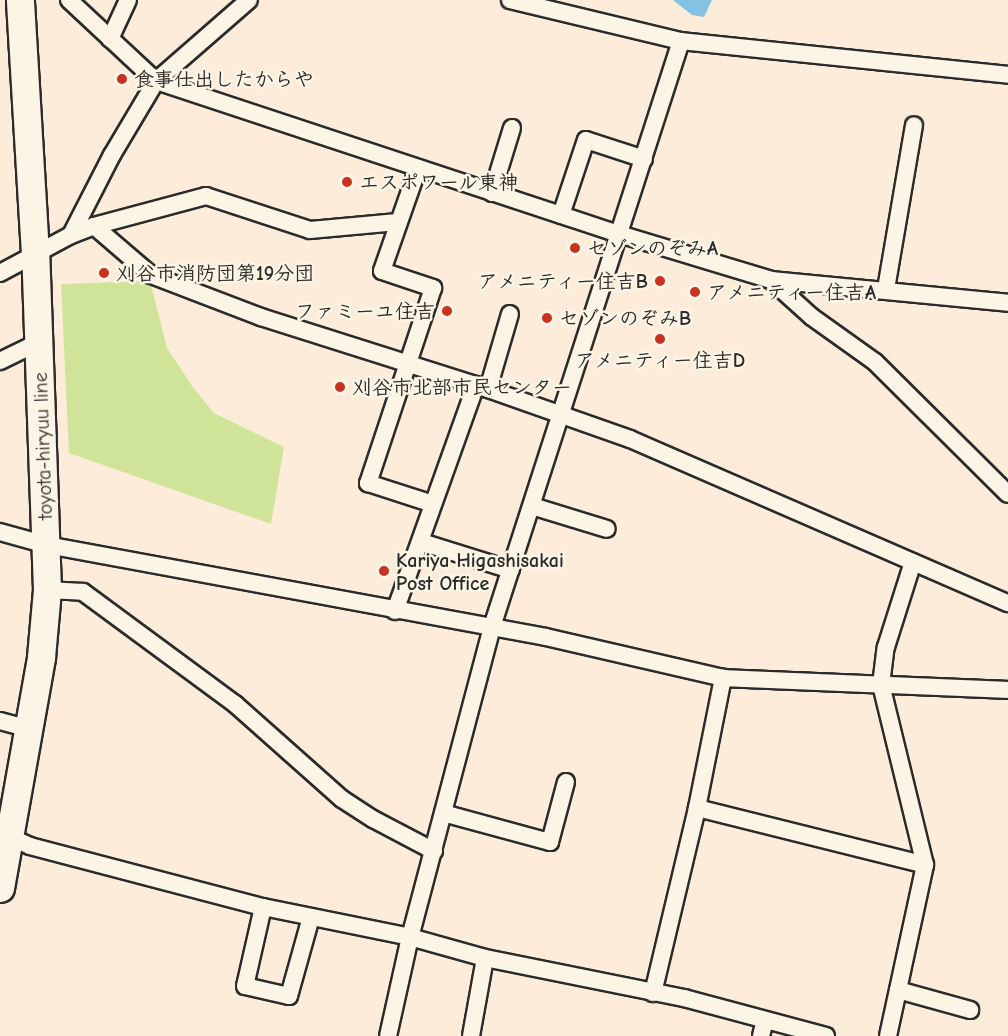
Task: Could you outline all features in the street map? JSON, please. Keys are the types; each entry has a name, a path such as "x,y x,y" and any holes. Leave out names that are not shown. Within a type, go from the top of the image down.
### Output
{"main road":[{"name":"toyota-hiryuu line","path":"0,888 4,835 41,657 46,590 47,545 39,342 20,0"}],"street":[{"path":"69,0 156,81 619,234 771,280 886,289 1008,303"},
{"path":"110,39 128,0"},
{"path":"71,235 112,155 156,81 249,0"},
{"path":"510,0 681,42 1008,75"},
{"path":"388,1036 411,937 492,627 681,42"},
{"path":"886,289 914,125"},
{"path":"492,193 512,128"},
{"path":"561,215 586,140 644,159"},
{"path":"418,168 382,271 433,288 368,483 434,504"},
{"path":"0,273 71,235 94,226 206,195 310,230 398,222"},
{"path":"94,226 151,275 261,317 562,414 681,461 1008,603"},
{"path":"771,280 812,317 875,362 1008,494"},
{"path":"395,611 434,504 510,314"},
{"path":"0,362 39,342"},
{"path":"532,506 607,529"},
{"path":"0,532 47,545 395,611 492,627 723,678 1008,690"},
{"path":"421,542 511,570"},
{"path":"888,1036 925,865 881,685 886,647 913,562"},
{"path":"46,590 83,592 235,704 342,799 373,819 434,851"},
{"path":"653,993 697,808 723,678"},
{"path":"0,722 27,729"},
{"path":"443,813 550,842 566,782"},
{"path":"697,808 925,865"},
{"path":"4,835 30,846 263,906 411,937 485,958 684,998 763,1028 826,1036"},
{"path":"263,906 245,986 289,996 311,917"},
{"path":"471,1036 485,958"},
{"path":"898,990 970,1010"}],"green space":[{"path":"150,281 167,348 192,386 214,413 284,447 271,524 69,453 61,284"}],"water":[{"path":"673,0 712,0 704,17 692,15"}],"place":[{"name":"食事仕出したからや","path":"122,79"},
{"name":"エスポワール東神","path":"347,182"},
{"name":"セゾンのぞみA","path":"575,248"},
{"name":"刈谷市消防団第19分団","path":"104,273"},
{"name":"アメニティー住吉B","path":"660,281"},
{"name":"アメニティー住吉A","path":"695,292"},
{"name":"ファミーユ住吉","path":"447,311"},
{"name":"セゾンのぞみB","path":"547,318"},
{"name":"アメニティー住吉D","path":"660,339"},
{"name":"刈谷市北部市民センター","path":"340,387"},
{"name":"Kariya Higashisakai Post Office","path":"384,571"}]}
